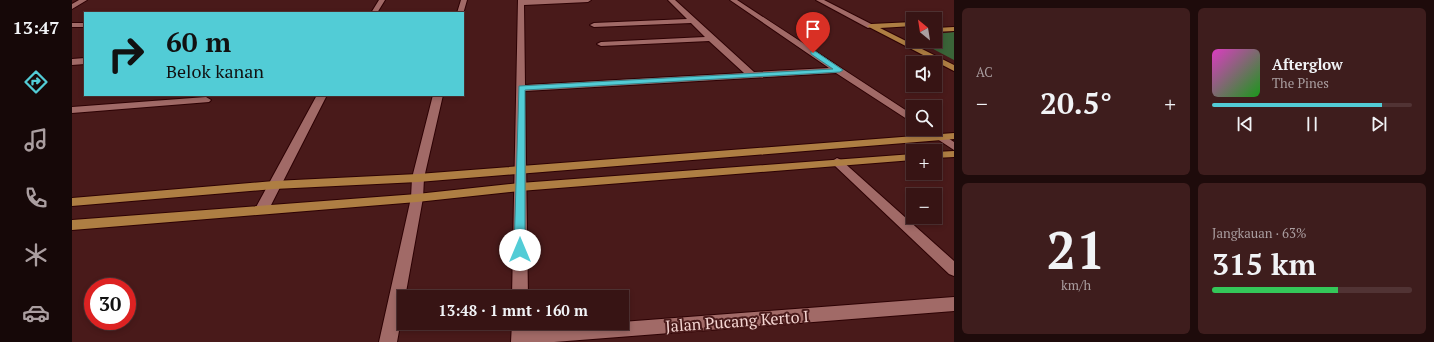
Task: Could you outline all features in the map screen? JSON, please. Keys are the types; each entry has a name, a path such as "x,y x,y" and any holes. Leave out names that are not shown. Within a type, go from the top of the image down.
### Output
{"main road":[{"path":"942,23 954,22"},
{"path":"871,26 906,24"},
{"path":"871,26 954,68"},
{"path":"942,30 954,29"},
{"path":"883,33 906,31"},
{"path":"72,202 274,185 418,178 954,136"},
{"path":"942,155 954,154"},
{"path":"72,225 417,198 520,187 906,157"}],"street":[{"path":"72,7 84,0"},
{"path":"375,12 382,0"},
{"path":"460,12 464,0"},
{"path":"520,290 521,1 588,0"},
{"path":"671,0 711,39 753,76"},
{"path":"733,0 906,115"},
{"path":"819,0 871,26"},
{"path":"594,25 694,21"},
{"path":"72,25 84,24"},
{"path":"601,44 711,39"},
{"path":"72,67 79,61"},
{"path":"521,88 840,70"},
{"path":"262,209 321,96"},
{"path":"388,342 417,198 418,178 438,96"},
{"path":"72,110 206,100"},
{"path":"939,137 954,147"},
{"path":"837,162 954,270"},
{"name":"Jalan Pucang Kerto I","path":"520,334 954,304"}],"green space":[{"path":"954,32 954,60 931,48 942,48 942,33"}],"route":[{"path":"520,250 521,88 840,70 813,53"}]}
